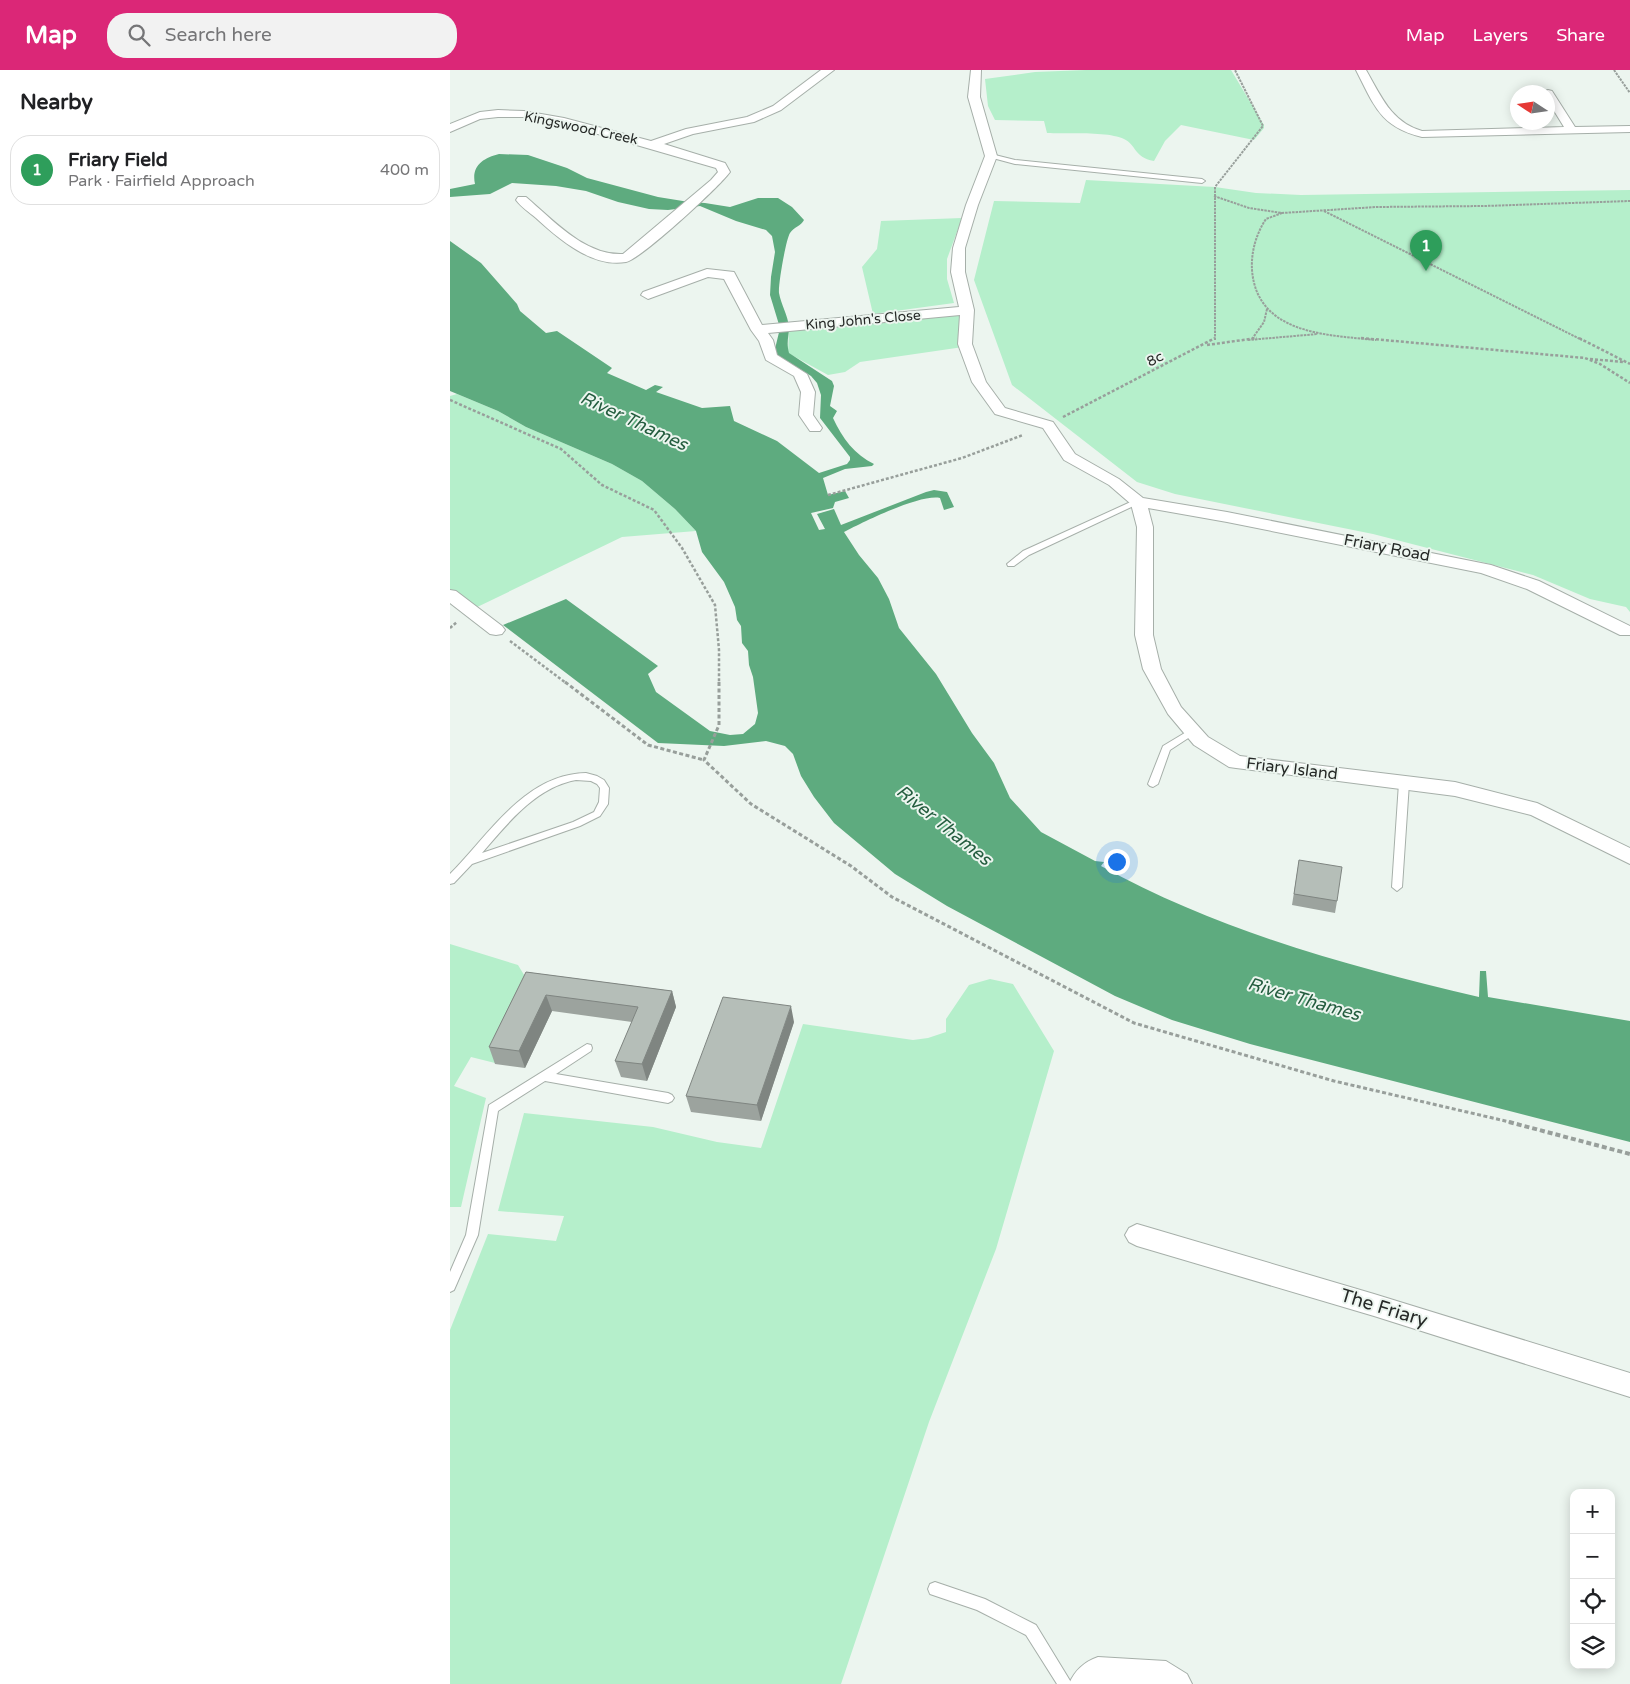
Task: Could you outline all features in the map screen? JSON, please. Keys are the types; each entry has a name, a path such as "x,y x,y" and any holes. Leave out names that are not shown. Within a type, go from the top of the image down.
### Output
{"street":[{"name":"Kingswood Creek","path":"654,144 690,131 750,120 777,108 829,70"},
{"path":"976,70 974,97 991,156 972,205 960,248 958,272 967,310 965,344 979,382 1000,411 1048,425 1068,457 1114,482 1138,502"},
{"path":"1361,70 1386,114 1396,124 1412,132 1422,134 1630,129"},
{"path":"1555,105 1572,131"},
{"name":"Kingswood Creek","path":"450,129 466,119 486,114 521,114 547,118 654,144 721,166 724,172 716,183 638,250 626,258 602,258 580,246 522,200"},
{"path":"648,295 707,273 729,275 758,330 766,340 771,358 800,374 808,392 806,415 815,428"},
{"name":"King John's Close","path":"758,330 967,310"},
{"name":"Friary Road","path":"1138,502 1227,517 1485,569 1532,585 1626,631"},
{"name":"Friary Island","path":"1138,502 1145,527 1144,635 1152,670 1174,710 1201,741 1236,762 1455,789 1537,810 1630,857"},
{"path":"450,595 496,630"},
{"name":"The Friary","path":"1137,1234 1374,1304 1630,1385"},
{"path":"1084,1684 1098,1671 1166,1676 1177,1684"}],"lane":[{"path":"991,156 1015,162 1202,181"},
{"path":"1011,564 1026,553 1138,502"},
{"path":"1153,784 1166,748 1193,731"},
{"path":"450,880 472,860 504,822 529,799 552,783 568,777 582,776 596,778 603,785 605,793 604,805 597,813 566,828 472,860"},
{"path":"1397,887 1404,783"},
{"path":"450,1286 472,1235 493,1108 588,1048"},
{"path":"544,1076 668,1098"},
{"path":"935,1589 980,1604 1031,1630 1065,1684"}],"path":[{"name":"8c","path":"828,495 962,458 1048,425 1216,340 1214,187 1263,126 1235,70"},
{"path":"1614,70 1630,93"},
{"path":"1214,196 1249,208 1282,213 1321,210 1630,201"},
{"path":"1321,210 1347,221 1629,362"},
{"path":"1282,213 1266,219 1258,232 1252,255 1253,287 1267,309 1295,326 1324,334"},
{"path":"1252,339 1264,322 1267,309"},
{"path":"1204,346 1276,336 1324,334 1629,362"},
{"path":"1585,358 1600,364 1630,383"},
{"path":"450,400 561,449 602,485 654,510 682,548 715,605 719,650 719,725 704,760"},
{"path":"496,630 648,745 704,760 751,804 851,866 892,897 1134,1023 1334,1081 1550,1131 1630,1154"}],"shaded area":[{"path":"1231,70 1264,128 1254,140 1181,125 1165,141 1154,161 1142,157 1131,144 1117,136 1047,133 1044,121 995,120 988,106 985,79 1035,72"},
{"path":"1086,180 1215,187 1256,193 1301,195 1630,190 1630,612 1626,607 1590,599 1533,575 1373,534 1175,494 1137,482 1012,385 974,280 994,201 1080,203"},
{"path":"962,218 947,259 947,279 954,303 873,314 862,267 877,249 881,221"},
{"path":"942,308 958,308 970,346 860,362 845,372 828,375 788,353 789,330 940,310"},
{"path":"457,394 498,411 526,427 612,464 642,481 675,509 696,531 622,537 471,610 450,595 450,396"},
{"path":"450,944 518,965 532,988 495,1063 471,1057 454,1086 486,1098 461,1207 450,1207"},
{"path":"990,979 1013,984 1054,1051 996,1249 929,1422 841,1684 450,1684 450,1330 488,1234 556,1241 564,1216 498,1211 524,1113 653,1127 717,1142 761,1148 803,1024 913,1040 928,1038 946,1032 946,1019 969,985"}],"water":[{"name":"River Thames","path":"499,154 528,155 567,168 587,178 658,197 689,202 730,207 758,198 778,198 792,207 804,220 788,237 780,281 779,293 789,327 789,353 832,381 834,386 830,406 837,411 833,418 845,439 855,451 874,464 872,466 845,469 823,478 828,495 845,491 849,498 835,502 833,508 811,513 819,530 825,529 817,514 834,509 841,525 926,492 934,490 947,492 954,507 944,510 940,498 919,500 844,532 859,555 878,578 889,599 899,628 936,674 972,733 994,763 1010,798 1041,832 1095,861 1104,862 1101,866 1191,910 1285,944 1381,973 1479,997 1480,971 1486,971 1488,997 1630,1021 1630,1142 1250,1044 1172,1020 1115,996 947,906 895,874 834,823 814,797 801,776 793,754 785,746 766,741 724,746 658,743 503,625 566,599 658,666 648,674 656,692 710,731 730,735 743,734 755,724 758,713 753,677 749,665 748,651 742,643 741,626 737,620 735,607 724,582 702,552 696,531 675,509 642,481 612,464 526,427 498,411 450,391 450,241 481,263 517,304 520,311 546,333 557,331 612,368 607,373 646,390 655,385 663,387 656,392 702,408 730,406 734,421 777,441 819,473 847,464 850,457 820,418 821,395 817,383 811,376 776,354 775,349 780,328 770,295 775,252 772,236 766,230 736,221 700,206 668,210 649,209 618,202 586,191 556,186 512,183 490,194 450,197 450,189 475,184 475,172 480,164 488,158"}],"building":[{"path":"1299,860 1342,867 1337,901 1294,894"},
{"path":"526,972 672,991 642,1064 615,1061 638,1007 546,995 519,1051 489,1047"},
{"path":"723,997 791,1006 757,1105 686,1096"}],"place":[{"name":"Friary Field","path":"1426,271"}]}
